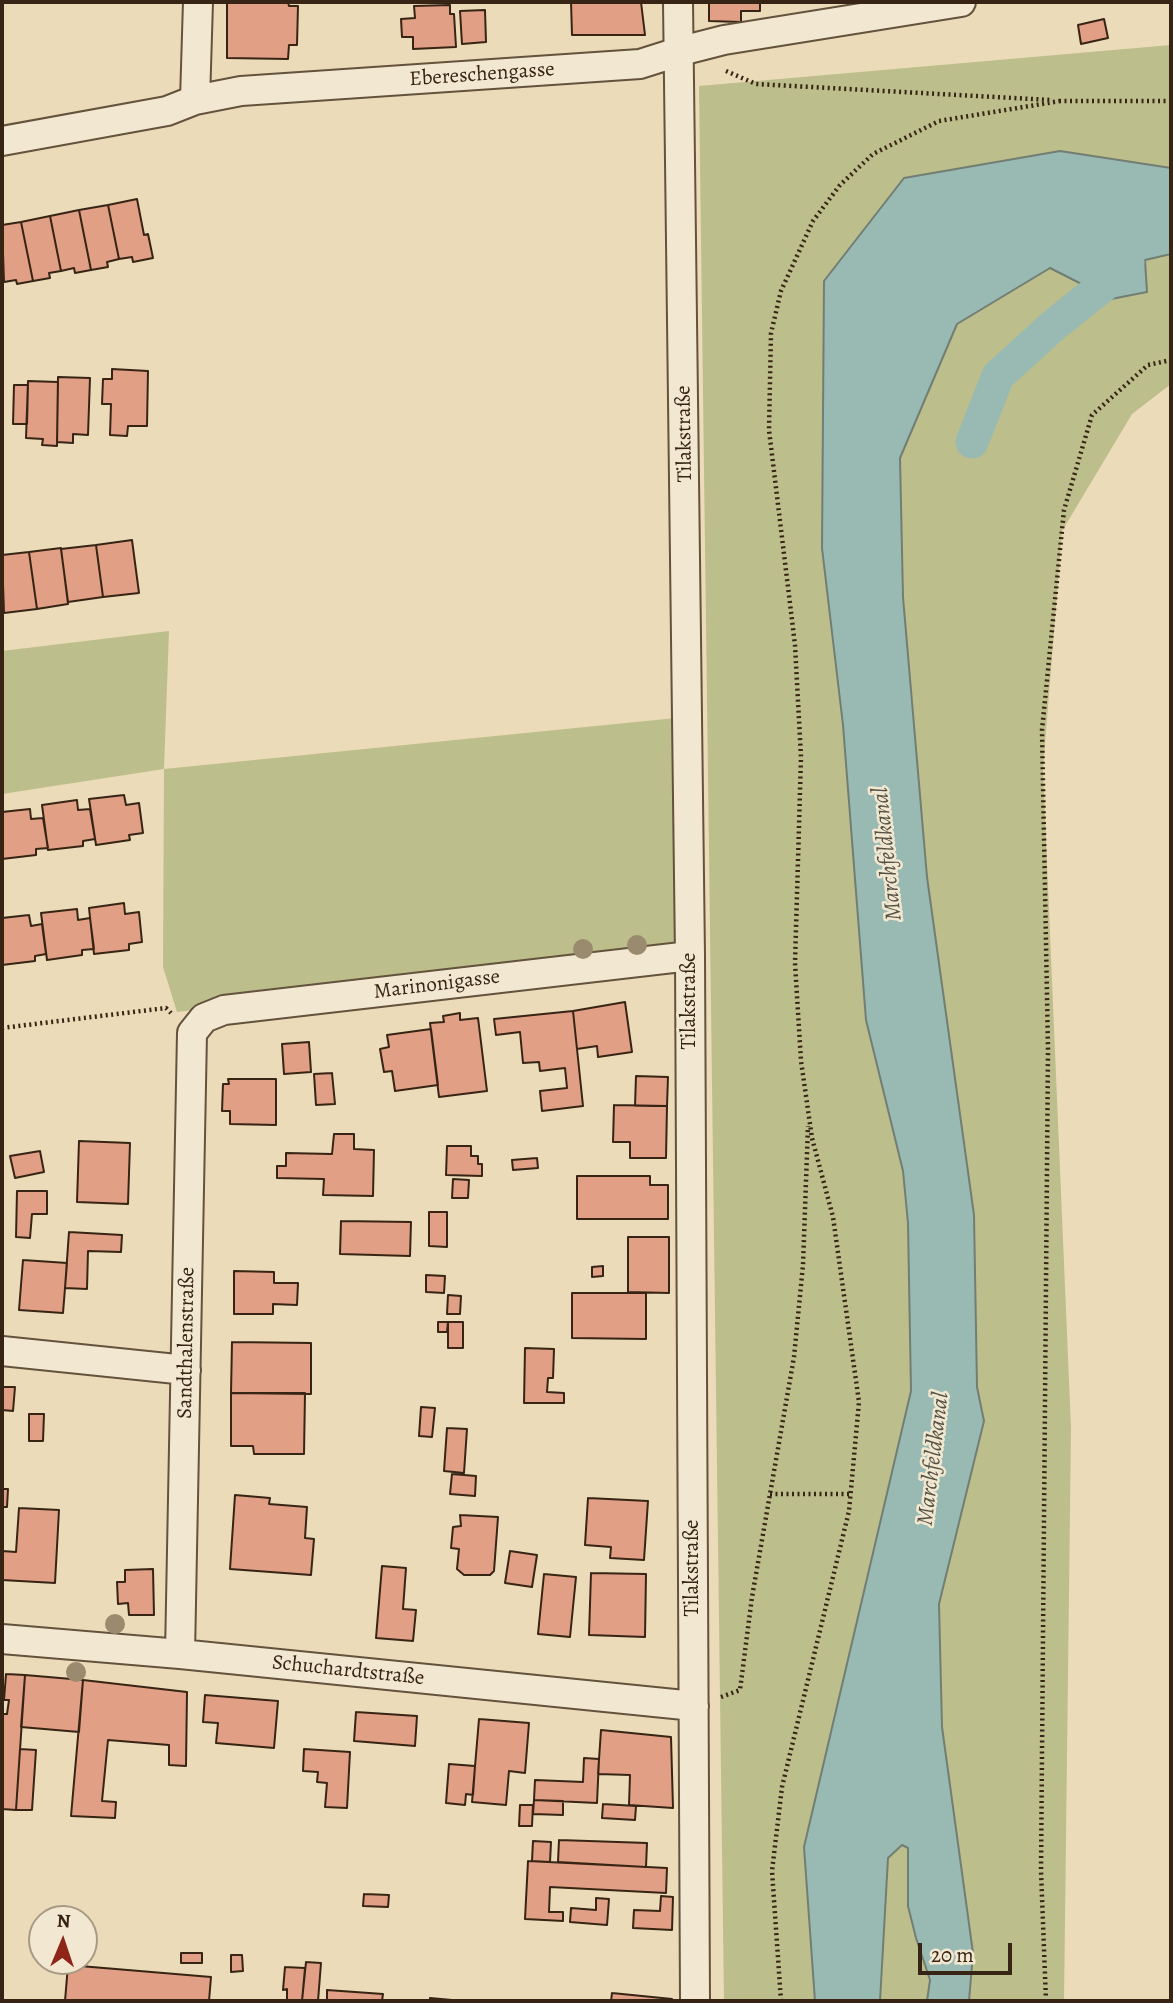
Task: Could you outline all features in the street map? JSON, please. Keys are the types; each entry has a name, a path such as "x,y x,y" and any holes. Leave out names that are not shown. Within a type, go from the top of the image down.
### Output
{"street":[{"path":"195,100 198,2"},
{"name":"Tilakstraße","path":"678,2 681,51 690,956 695,2001"},
{"name":"Ebereschengasse","path":"2,141 167,111 195,100 241,91 640,64 724,40 961,2"},
{"name":"Marinonigasse","path":"192,1032 204,1018 224,1010 690,956"},
{"name":"Sandthalenstraße","path":"180,1654 192,1032"},
{"path":"2,1350 186,1370"},
{"name":"Schuchardtstraße","path":"2,1639 180,1654 694,1706"}],"path":[{"path":"681,51 756,83 1060,101 1171,101"},
{"path":"781,2001 772,1871 782,1787 849,1511 859,1402 833,1217 812,1138 801,1061 795,964 801,757 795,645 769,430 771,333 781,291 813,222 840,185 873,154 939,121 1060,101"},
{"path":"1046,2001 1041,1871 1048,1050 1042,730 1064,510 1092,415 1148,365 1171,360"},
{"path":"2,1028 166,1009 192,1032"},
{"path":"740,1690 752,1597 796,1344 803,1265 809,1114"},
{"path":"770,1494 851,1494"}],"green space":[{"path":"1171,45 1171,168 1060,151 824,282 822,548 843,725 866,1020 903,1171 908,1223 911,1391 804,1847 815,2001 724,2001 699,86"},
{"path":"1171,254 1171,384 1132,414 1062,531 1043,769 1071,1428 1064,2001 969,2001 973,1953 942,1727 939,1604 984,1421 977,1387 974,1215 927,877 903,597 900,458 957,324 1050,268 1111,299 1146,292 1145,259"},
{"path":"169,631 164,769 2,794 2,651"},
{"path":"676,718 680,945 177,1012 163,967 164,769"},
{"path":"901,1845 908,1848 908,1906 930,1980 927,2001 880,2001 888,1857"}],"water":[{"name":"Marchfeldkanal","path":"1060,151 1171,168 1171,254 1145,260 1147,292 1111,299 1050,268 957,324 900,458 903,597 927,877 974,1215 977,1387 984,1421 939,1604 942,1727 973,1953 969,2001 927,2001 930,1980 908,1906 908,1848 902,1845 888,1858 880,2001 815,2001 804,1847 911,1391 908,1223 903,1171 866,1020 843,725 822,548 824,281 904,178"}],"building":[{"path":"227,2 288,2 289,6 298,6 297,45 289,45 288,59 227,58"},
{"path":"571,2 641,2 645,35 572,35"},
{"path":"709,2 760,2 760,11 741,11 741,22 709,21"},
{"path":"450,5 450,14 454,14 456,47 413,49 413,37 402,37 401,19 415,18 414,6"},
{"path":"485,10 486,42 462,44 460,11"},
{"path":"1104,19 1108,38 1081,44 1078,25"},
{"path":"137,199 144,235 148,234 153,258 133,262 132,257 119,259 108,205"},
{"path":"108,205 119,259 107,262 108,267 91,270 79,210"},
{"path":"79,210 91,270 75,273 74,268 61,271 50,216"},
{"path":"50,216 61,271 49,273 50,278 33,281 21,222"},
{"path":"21,222 33,281 17,284 16,280 4,282 2,225"},
{"path":"112,369 148,371 147,426 128,426 127,436 110,435 111,404 102,404 103,379 112,379"},
{"path":"58,377 90,378 88,435 73,434 73,443 57,442"},
{"path":"28,381 58,382 57,446 42,445 43,439 26,438"},
{"path":"14,385 28,385 27,424 13,424"},
{"path":"132,540 139,593 103,597 96,545"},
{"path":"96,545 103,597 68,602 61,549"},
{"path":"61,548 68,604 37,609 29,552"},
{"path":"29,552 37,609 4,613 2,555"},
{"path":"124,795 126,805 139,803 143,833 129,835 130,840 96,845 89,799"},
{"path":"77,800 78,810 90,809 95,839 83,841 83,846 48,850 42,805"},
{"path":"30,809 31,819 43,818 48,848 36,849 36,855 2,859 2,812"},
{"path":"124,903 125,914 139,912 142,942 129,944 129,950 94,954 89,908"},
{"path":"77,909 78,920 90,918 94,949 82,950 82,955 47,960 41,913"},
{"path":"29,915 31,926 42,924 46,954 35,956 35,961 2,965 2,918"},
{"path":"625,1002 632,1052 598,1057 597,1046 577,1049 573,1011"},
{"path":"573,1011 583,1106 542,1111 540,1091 567,1088 565,1068 540,1071 539,1062 523,1063 520,1032 496,1035 494,1019"},
{"path":"460,1013 460,1020 478,1018 487,1091 439,1097 430,1023 444,1022 443,1016"},
{"path":"431,1029 438,1085 395,1091 392,1071 384,1072 380,1049 389,1047 387,1035"},
{"path":"309,1042 311,1072 284,1074 282,1044"},
{"path":"332,1073 335,1104 316,1105 314,1074"},
{"path":"636,1076 668,1077 667,1106 635,1106"},
{"path":"228,1079 276,1079 276,1125 230,1124 230,1111 222,1111 223,1084 229,1084"},
{"path":"614,1105 667,1106 666,1158 630,1158 630,1142 613,1142"},
{"path":"334,1134 354,1134 354,1149 374,1150 373,1196 323,1195 324,1179 277,1178 277,1166 286,1166 286,1153 332,1154"},
{"path":"79,1141 130,1143 128,1204 77,1202"},
{"path":"447,1146 471,1146 471,1156 478,1156 478,1164 482,1164 482,1176 446,1175"},
{"path":"40,1151 44,1172 15,1178 10,1156"},
{"path":"537,1158 538,1168 513,1170 512,1160"},
{"path":"577,1176 650,1176 650,1185 668,1185 668,1219 577,1219"},
{"path":"453,1179 469,1180 468,1198 452,1198"},
{"path":"17,1191 47,1191 47,1214 32,1214 30,1238 16,1237"},
{"path":"429,1212 447,1212 447,1247 429,1246"},
{"path":"341,1221 411,1222 410,1256 340,1254"},
{"path":"69,1232 122,1235 121,1252 88,1251 87,1289 65,1288"},
{"path":"628,1237 669,1237 669,1293 628,1292"},
{"path":"23,1260 67,1263 63,1313 19,1310"},
{"path":"603,1266 603,1276 592,1277 592,1267"},
{"path":"234,1271 274,1272 274,1283 298,1283 297,1305 273,1304 273,1314 234,1314"},
{"path":"426,1275 445,1276 444,1293 426,1292"},
{"path":"572,1293 646,1293 646,1339 572,1338"},
{"path":"448,1295 461,1296 460,1314 447,1314"},
{"path":"438,1322 448,1322 447,1332 438,1332"},
{"path":"448,1322 463,1322 463,1348 448,1348"},
{"path":"232,1342 311,1343 311,1394 231,1393"},
{"path":"525,1348 554,1349 553,1378 548,1378 547,1392 564,1393 564,1403 524,1403"},
{"path":"2,1387 15,1387 13,1411 2,1410"},
{"path":"231,1393 305,1393 304,1454 254,1454 253,1446 231,1446"},
{"path":"421,1407 435,1408 432,1437 419,1436"},
{"path":"29,1414 44,1414 43,1441 29,1441"},
{"path":"447,1428 467,1429 464,1473 444,1471"},
{"path":"452,1474 476,1476 475,1496 450,1494"},
{"path":"2,1489 8,1489 7,1507 2,1507"},
{"path":"235,1495 270,1498 269,1504 307,1507 305,1538 314,1539 311,1575 230,1569"},
{"path":"588,1498 648,1501 644,1560 610,1558 611,1547 585,1545"},
{"path":"19,1508 59,1510 55,1583 2,1580 2,1551 16,1552"},
{"path":"460,1515 498,1517 494,1571 490,1575 464,1575 457,1569 459,1549 451,1548 453,1527 461,1526"},
{"path":"510,1551 537,1555 532,1587 505,1583"},
{"path":"382,1566 406,1568 403,1609 416,1610 413,1641 376,1638"},
{"path":"153,1569 154,1615 129,1615 128,1603 118,1604 117,1582 125,1582 125,1570"},
{"path":"591,1573 646,1574 645,1637 589,1635"},
{"path":"544,1574 576,1577 570,1637 538,1634"},
{"path":"6,1674 25,1675 16,1810 2,1809 2,1714 7,1714 9,1700 4,1700"},
{"path":"25,1675 83,1680 79,1732 21,1727"},
{"path":"83,1680 187,1692 186,1766 169,1765 169,1745 108,1740 102,1801 116,1802 115,1818 71,1816"},
{"path":"205,1695 278,1701 274,1748 216,1743 218,1723 203,1722"},
{"path":"356,1712 417,1716 415,1746 354,1741"},
{"path":"479,1719 529,1723 525,1773 509,1771 506,1805 472,1802"},
{"path":"601,1730 671,1737 673,1808 629,1805 630,1775 598,1774"},
{"path":"20,1749 36,1750 32,1810 16,1810"},
{"path":"304,1749 350,1752 347,1808 325,1807 327,1783 317,1782 318,1772 303,1771"},
{"path":"584,1758 599,1759 597,1803 534,1800 535,1780 583,1782"},
{"path":"449,1764 475,1766 473,1795 466,1794 465,1805 446,1803"},
{"path":"534,1800 563,1801 563,1815 533,1814"},
{"path":"603,1804 636,1806 635,1820 602,1818"},
{"path":"520,1805 533,1805 532,1826 519,1826"},
{"path":"559,1840 647,1843 646,1867 558,1862"},
{"path":"533,1841 551,1842 550,1862 532,1861"},
{"path":"528,1861 667,1868 666,1893 550,1887 549,1912 563,1912 563,1921 525,1919"},
{"path":"364,1894 389,1895 388,1907 363,1906"},
{"path":"661,1896 673,1897 672,1930 633,1928 634,1910 660,1911"},
{"path":"596,1898 609,1899 607,1925 570,1922 571,1908 596,1910"},
{"path":"181,1953 202,1953 202,1963 181,1963"},
{"path":"231,1955 242,1955 243,1971 231,1972"},
{"path":"306,1962 321,1963 318,2001 302,2001"},
{"path":"285,1967 305,1968 302,2001 287,2001 287,1989 283,1990"},
{"path":"98,1968 211,1977 209,2001 65,2001 67,1975 98,1975"},
{"path":"327,1990 383,1994 382,2001 327,2001"},
{"path":"612,1993 672,1999 611,2001"},
{"path":"430,1998 463,2001 430,2001"}],"waterway":[{"path":"972,442 998,376 1054,325 1119,273 1128,262"}]}
